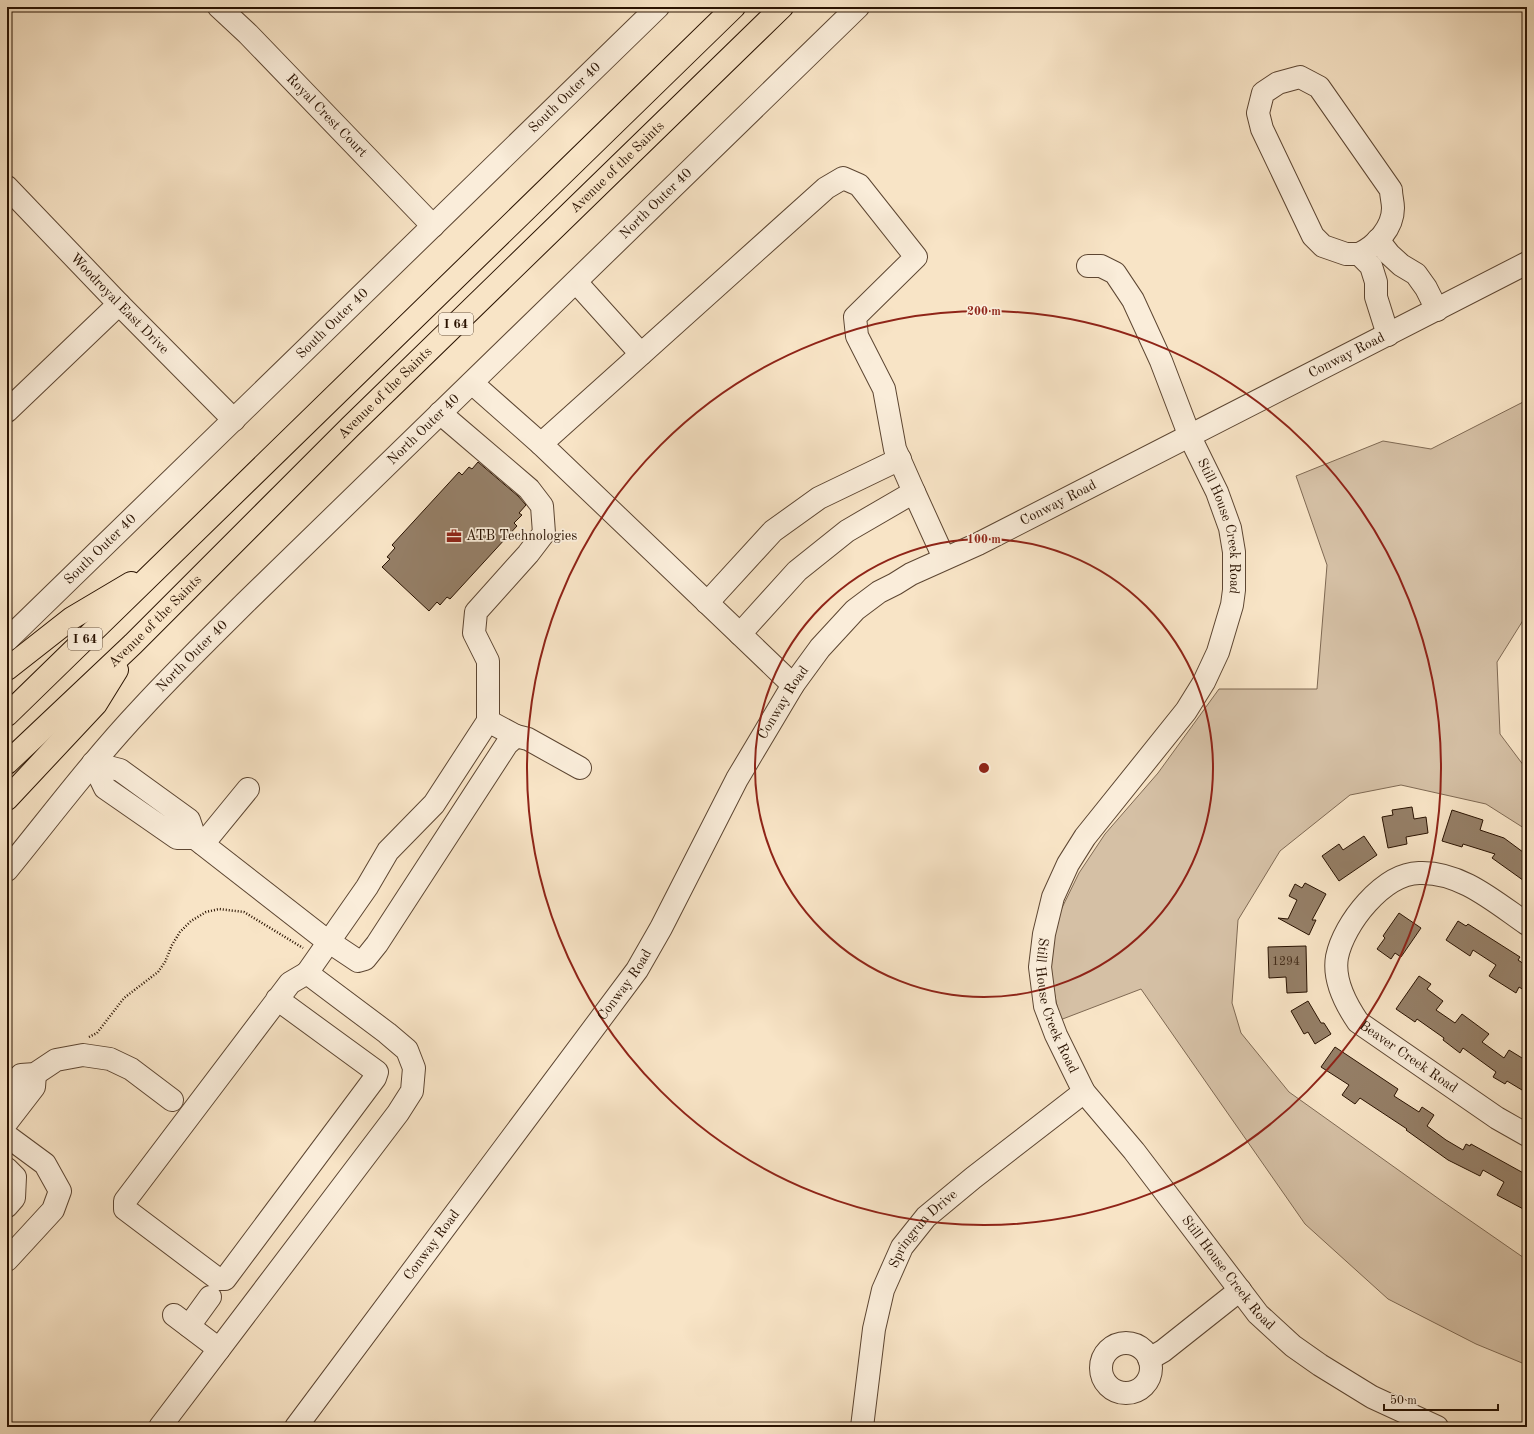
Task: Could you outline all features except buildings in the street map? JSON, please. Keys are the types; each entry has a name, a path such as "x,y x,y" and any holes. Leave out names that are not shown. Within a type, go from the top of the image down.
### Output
{"highway":[{"name":"I 64","path":"7,715 734,7"},
{"name":"Avenue of the Saints","path":"7,763 133,644 350,428 782,7"},
{"path":"7,669 72,618 163,564"},
{"path":"7,800 96,704 133,644"}],"street":[{"name":"Royal Crest Court","path":"219,7 248,34 432,226"},
{"name":"South Outer 40","path":"7,640 656,7"},
{"name":"North Outer 40","path":"7,870 93,763 140,709 195,653 858,7"},
{"path":"1300,77 1319,87 1391,190 1393,210 1388,227 1368,250 1359,254 1346,254 1323,246 1313,236 1262,129 1258,113 1263,93 1278,82 1300,77"},
{"path":"541,444 826,188 843,178 859,185 916,257 855,317 857,336 884,389 895,449 944,558"},
{"name":"Woodroyal East Drive","path":"7,187 119,304 234,420"},
{"path":"1378,240 1389,254 1401,265 1416,274 1426,288 1437,310"},
{"path":"1359,254 1371,266 1376,282 1376,297 1388,335"},
{"name":"Conway Road","path":"296,1427 637,970 661,928 737,779 794,685 820,648 855,610 879,592 911,574 978,544 1190,437 1527,263"},
{"path":"1376,282 1380,276 1401,265"},
{"name":"Still House Creek Road","path":"1088,266 1101,266 1115,274 1133,300 1161,361 1190,437 1217,492 1230,528 1234,552 1234,590 1232,605 1218,652 1204,682 1186,711 1085,837 1068,864 1053,898 1044,934 1040,967 1045,1006 1056,1034 1084,1092 1134,1150 1258,1314 1293,1346 1372,1397 1437,1427"},
{"path":"576,282 641,354"},
{"path":"7,411 119,304"},
{"path":"472,383 541,444 794,685"},
{"path":"277,999 377,1072 375,1078 224,1279 218,1279 125,1209 125,1201 277,999 290,983 317,957 367,887 388,851 434,804 488,721 488,661 474,633 476,612 528,554 544,533 542,506 529,489 440,413"},
{"path":"707,603 773,531 819,498 900,459"},
{"path":"740,634 796,571 847,531 914,492"},
{"path":"488,721 516,736 528,739 580,768"},
{"path":"317,957 358,961 365,959 377,944 507,744 516,736"},
{"path":"93,763 105,788 177,838 199,841 317,957 387,1033 407,1050 414,1068 412,1091 394,1119 160,1427"},
{"path":"199,841 248,789"},
{"name":"Beaver Creek Road","path":"1527,924 1476,890 1448,876 1419,873 1396,879 1380,890 1364,906 1351,924 1337,958 1337,976 1340,989 1348,1007 1358,1022 1491,1114 1527,1135"},
{"path":"7,1094 21,1075 35,1074 56,1060 83,1055 110,1059 131,1070 172,1100"},
{"path":"7,1122 34,1086 35,1074"},
{"name":"Springrun Drive","path":"862,1427 874,1329 883,1290 902,1247 926,1217 973,1178 1084,1092"},
{"path":"7,1136 45,1164 60,1191 53,1210 7,1260"},
{"path":"7,1206 14,1198 11,1177 48,1169"},
{"path":"1150,1358 1163,1351 1240,1290"},
{"path":"210,1298 182,1320 219,1349"}],"path":[{"path":"86,1038 97,1033 124,998 158,972 165,962 172,945 180,932 191,921 206,912 219,908 244,912 317,957"}],"shaded area":[{"path":"1527,400 1527,614 1497,662 1500,734 1527,770 1527,830 1486,804 1401,785 1350,795 1280,851 1238,920 1232,1003 1241,1033 1289,1092 1527,1260 1527,1365 1476,1344 1388,1299 1305,1224 1141,989 1060,1020 1049,968 1058,916 1079,873 1105,834 1158,773 1219,689 1317,689 1327,565 1296,476 1383,441 1431,449"}],"place":[{"name":"ATB Technologies","path":"454,536"}]}
